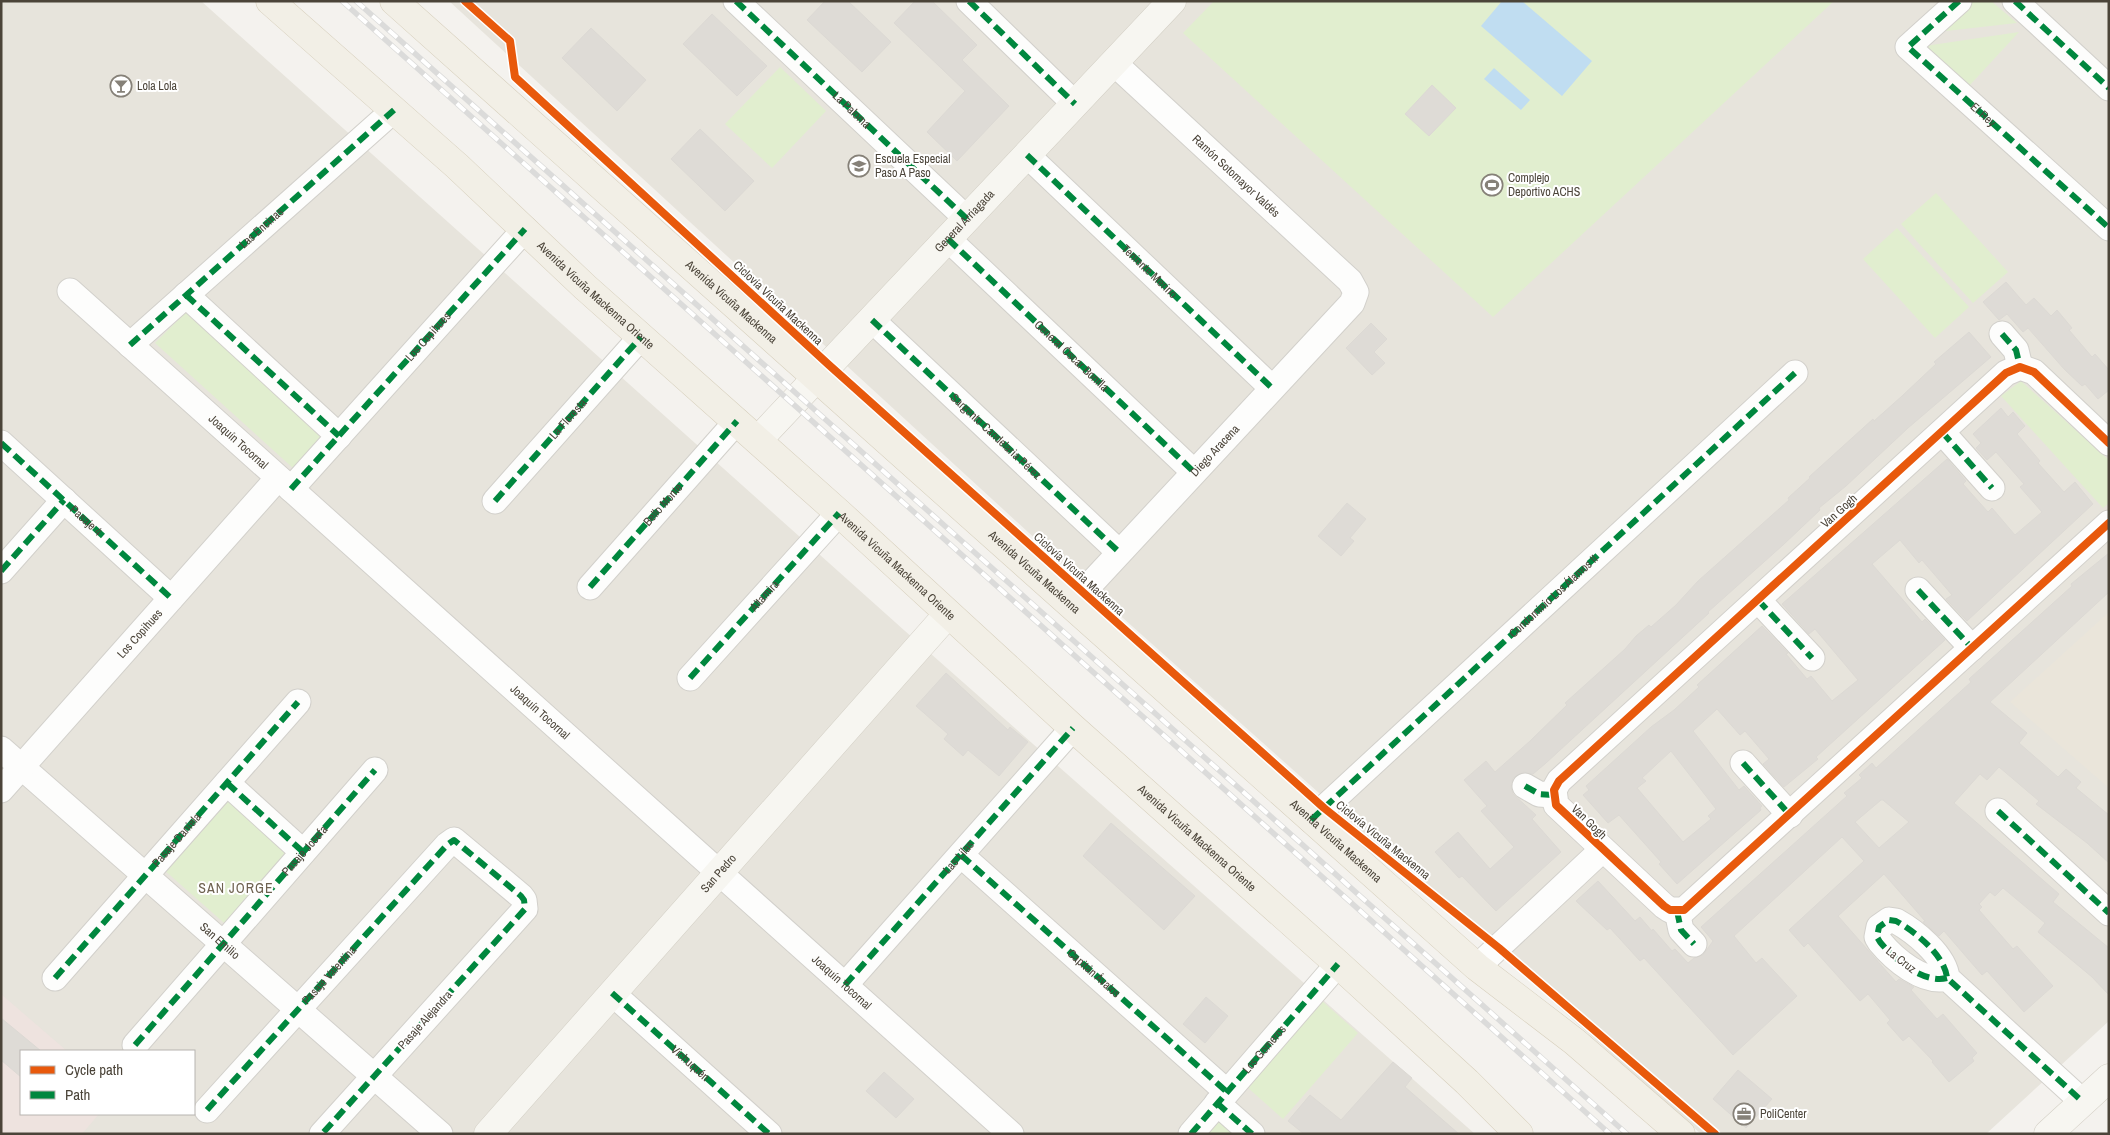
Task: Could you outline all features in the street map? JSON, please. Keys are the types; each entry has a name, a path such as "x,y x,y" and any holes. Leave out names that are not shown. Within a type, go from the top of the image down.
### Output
{"main road":[{"name":"Avenida Vicuña Mackenna Oriente","path":"270,1 394,110 641,336 839,513 1072,728 1338,964 1460,1076 1519,1134"},
{"name":"Avenida Vicuña Mackenna","path":"394,1 1477,967 1575,1042 1681,1134"}],"street":[{"name":"La Paloma","path":"736,1 967,219"},
{"path":"969,1 1075,104"},
{"name":"General Arriagada","path":"758,440 1172,1"},
{"name":"El Rey","path":"1959,1 1908,47 2109,228"},
{"path":"2015,1 2109,88"},
{"name":"Ramón Sotomayor Valdés","path":"1114,63 1350,281 1356,292"},
{"name":"Las Encinas","path":"130,345 394,110"},
{"name":"Teniente Merino","path":"1027,155 1272,388"},
{"name":"Los Copihues","path":"1,790 171,598 285,484 339,436 525,229"},
{"name":"General Óscar Bonilla","path":"948,239 1194,472"},
{"name":"Joaquín Tocornal","path":"70,291 1011,1134"},
{"name":"Diego Aracena","path":"1071,605 1352,303 1356,292"},
{"path":"186,295 339,436"},
{"name":"Sargento Candelaria Pérez","path":"872,320 1119,552"},
{"path":"2002,334 2016,350 2020,367 2034,372 2109,443"},
{"name":"La Floresta","path":"494,501 641,336"},
{"name":"Van Gogh","path":"1677,911 1664,906 1556,805 1553,795 1559,781 2006,373 2020,367"},
{"name":"Condominio Los Álamos II","path":"1312,820 1795,373"},
{"name":"Bello Monte","path":"590,587 737,421"},
{"path":"1942,432 1992,488"},
{"name":"Pasaje 4","path":"1,443 171,598"},
{"path":"1,571 64,500"},
{"name":"Altamira","path":"690,678 839,513"},
{"path":"1694,944 1681,930 1677,911 1690,907 2109,522"},
{"path":"1918,590 1972,648"},
{"path":"1758,600 1812,658"},
{"name":"San Pedro","path":"488,1134 948,614"},
{"name":"Pasaje Daniela","path":"55,978 298,702"},
{"name":"Las Lilas","path":"845,985 1072,728"},
{"name":"San Emilio","path":"1,749 440,1134"},
{"path":"1742,763 1790,815"},
{"name":"Pasaje Josefa","path":"135,1045 375,770"},
{"path":"226,783 304,852"},
{"path":"1525,786 1538,794 1553,795"},
{"path":"1998,811 2109,913"},
{"name":"Pasaje Valentina","path":"207,1110 451,840 457,842 514,890 524,900 525,905"},
{"name":"Van Gogh","path":"1477,967 1602,850"},
{"name":"Capitán Ávalos","path":"961,855 1222,1097 1252,1134"},
{"name":"Pasaje Alejandra","path":"322,1134 522,914 525,905"},
{"name":"Los Gomeros","path":"1190,1134 1338,964"},
{"path":"1947,978 2083,1102"},
{"name":"Vichuquén","path":"612,993 769,1134"},
{"path":"2048,1134 2109,1078"}],"shaded area":[{"path":"1,1 201,1 905,631 1475,1134 1,1134"},
{"path":"449,1 2109,1 2109,1021 1986,1134 1701,1134 1077,577"},
{"path":"2109,612 2109,788 2010,702"},
{"path":"1,994 66,1050 20,1050 20,1115 98,1115 82,1134 1,1134"}],"green space":[{"name":"Complejo Deportivo ACHS","path":"1214,1 1834,1 1493,317 1183,33"},
{"path":"1966,1 1991,1 2017,23 1928,33"},
{"path":"2019,32 1969,86 1925,46"},
{"path":"780,67 826,111 772,168 725,124"},
{"path":"1936,193 2008,272 1973,303 1901,224"},
{"path":"1897,228 1969,307 1935,338 1863,259"},
{"path":"191,307 324,432 294,469 155,343"},
{"path":"2021,381 2109,460 2109,503 2103,508 2001,396"},
{"path":"227,797 295,856 231,929 163,869"},
{"path":"1321,1000 1358,1033 1283,1119 1246,1086"},
{"path":"1218,1115 1238,1134 1203,1134"}],"water":[{"path":"1502,1 1522,1 1592,61 1562,96 1481,26"},
{"path":"1494,68 1530,100 1521,110 1484,79"}],"building":[{"path":"825,1 848,1 891,42 862,72 807,20"},
{"path":"915,1 932,1 977,45 962,60 1009,106 957,161 927,132 965,91 894,23"},
{"path":"712,14 767,66 737,96 683,44"},
{"path":"591,28 646,80 617,111 562,58"},
{"path":"1432,85 1456,108 1429,136 1405,114"},
{"path":"700,129 754,181 725,211 671,159"},
{"path":"2006,282 2026,305 2034,298 2051,316 2057,310 2072,328 2069,330 2092,357 2095,354 2109,370 2109,390 2098,399 2085,384 2082,386 2064,369 2028,328 2023,332 2007,314 1999,320 1983,302"},
{"path":"1371,323 1387,339 1374,352 1385,363 1372,375 1346,348"},
{"path":"1969,332 1991,357 1819,508 1820,510 1783,545 1546,763 1533,774 1524,772 1513,778 1511,787 1513,794 1536,815 1532,819 1561,852 1496,911 1462,876 1459,878 1435,852 1458,832 1490,869 1514,847 1481,811 1487,806 1464,780 1486,761 1495,772 1530,741 1567,705 1565,703 1625,649 1636,636 1649,625 1651,627 1676,605 1698,581 1789,500 1788,498 1809,477 1873,419 1874,421 1902,396 1936,364 1934,362"},
{"path":"2001,408 2008,417 2013,412 2025,426 2017,434 2040,461 2038,463 2064,492 2075,482 2093,504 1967,621 1946,599 1952,595 1922,560 1919,563 1900,540 1872,564 1922,622 1925,619 1945,640 1816,757 1818,759 1784,787 1763,764 1769,759 1745,731 1740,735 1717,709 1693,731 1739,790 1744,786 1762,806 1761,810 1677,884 1659,864 1661,862 1619,815 1608,823 1583,795 1589,790 1586,786 1651,727 1674,710 1699,687 1697,685 1762,626 1788,653 1786,654 1807,679 1811,676 1832,701 1858,680 1815,629 1809,634 1782,604 1947,459 1966,481 1963,484 1988,512 1992,508 2015,535 2042,512 2020,487 2024,484 1996,452 1987,460 1976,448 1981,443 1973,434","holes":["1671,751 1716,809 1708,816 1711,819 1683,842 1637,788 1646,781 1642,778"]},
{"path":"1347,503 1366,519 1350,538 1354,541 1341,556 1318,536"},
{"path":"2109,553 2109,592 1990,702 2027,733 2019,743 2058,777 2066,769 2081,782 2076,788 2109,815 2109,863 2087,843 2036,804 2039,801 1999,767 1987,780 1980,774 1954,803 2059,894 2053,902 2109,948 2109,995 2092,977 2038,932 2045,923 2003,888 1995,896 1990,892 1979,904 1982,907 1979,910 2013,949 2017,946 2053,986 2024,1012 1987,971 1982,975 1944,931 1939,936 1923,922 1925,921 1884,874 1838,916 1896,982 1899,979 1914,987 1911,990 1937,1019 1943,1014 1977,1053 1972,1058 1974,1061 1949,1082 1933,1061 1909,1036 1903,1041 1887,1023 1890,1020 1868,994 1860,1001 1808,943 1804,947 1789,930 1864,861 1842,837 1734,936 1756,963 1762,958 1797,996 1733,1055 1644,958 1640,961 1610,928 1607,930 1576,901 1598,881 1635,921 1640,917 1672,951 1675,949 1688,963 1694,958 1703,955 1713,941 1701,927 1847,796 1844,793 1862,778 1859,775 1872,763 1876,768 1971,682 1969,679 2072,586 2071,584","holes":["1883,800 1909,822 1879,848 1855,822"]},
{"path":"946,673 1008,730 1010,727 1028,742 999,776 968,750 963,756 944,739 948,734 916,706"},
{"path":"1111,823 1195,896 1164,930 1083,856"},
{"path":"1206,997 1228,1016 1205,1043 1183,1024"},
{"path":"1,1018 40,1050 20,1050 20,1076 1,1060"},
{"path":"1393,1062 1412,1078 1405,1087 1459,1134 1304,1134 1288,1121 1310,1095 1341,1120"},
{"name":"PoliCenter","path":"1738,1070 1772,1099 1746,1128 1713,1099"},
{"path":"884,1072 914,1099 896,1118 866,1091"}],"railway":[{"path":"342,1 1610,1134"},
{"path":"356,1 1627,1134"}],"marked path":[{"path":"736,1 967,219"},
{"path":"969,1 1075,104"},
{"path":"1959,1 1908,47 2109,228"},
{"path":"2015,1 2109,88"},
{"path":"130,345 394,110"},
{"path":"1027,155 1272,388"},
{"path":"291,489 525,229"},
{"path":"948,239 1194,472"},
{"path":"186,295 339,436"},
{"path":"872,320 1119,552"},
{"path":"2002,334 2016,350 2020,367"},
{"path":"495,501 641,337"},
{"path":"1311,820 1795,373"},
{"path":"590,587 737,421"},
{"path":"1942,432 1992,488"},
{"path":"1,443 171,598"},
{"path":"1,571 64,500"},
{"path":"690,678 839,513"},
{"path":"1918,590 1972,648"},
{"path":"1758,600 1812,658"},
{"path":"55,978 298,702"},
{"path":"845,985 1073,728"},
{"path":"1743,763 1790,815"},
{"path":"135,1045 375,770"},
{"path":"227,783 303,852"},
{"path":"1525,786 1539,794 1553,795"},
{"path":"1998,811 2109,913"},
{"path":"207,1110 447,845 454,840 521,896 524,900 525,909 322,1134"},
{"path":"961,855 1227,1092"},
{"path":"1677,911 1681,930 1694,944"},
{"path":"1947,978 1928,977 1910,969 1893,956 1880,942 1877,937 1879,927 1889,920 1896,921 1920,937 1941,961 1947,978 2083,1102"},
{"path":"1191,1134 1338,964"},
{"path":"612,993 769,1134"},
{"path":"1217,1103 1252,1134"}],"cycle path":[{"name":"Ciclovía Vicuña Mackenna","path":"465,1 510,41 515,77 829,365 1324,808 1499,948 1715,1134"},
{"path":"2109,443 2034,372 2020,367 2006,373 1559,781 1554,790 1556,805 1664,906 1670,910 1684,910 2109,523"}],"place":[{"name":"Lola Lola","path":"121,86"},
{"name":"Escuela Especial Paso A Paso","path":"859,166"},
{"name":"Complejo Deportivo ACHS","path":"1492,185"},
{"name":"PoliCenter","path":"1744,1114"}],"district":[{"name":"SAN JORGE","path":"236,888"}]}
